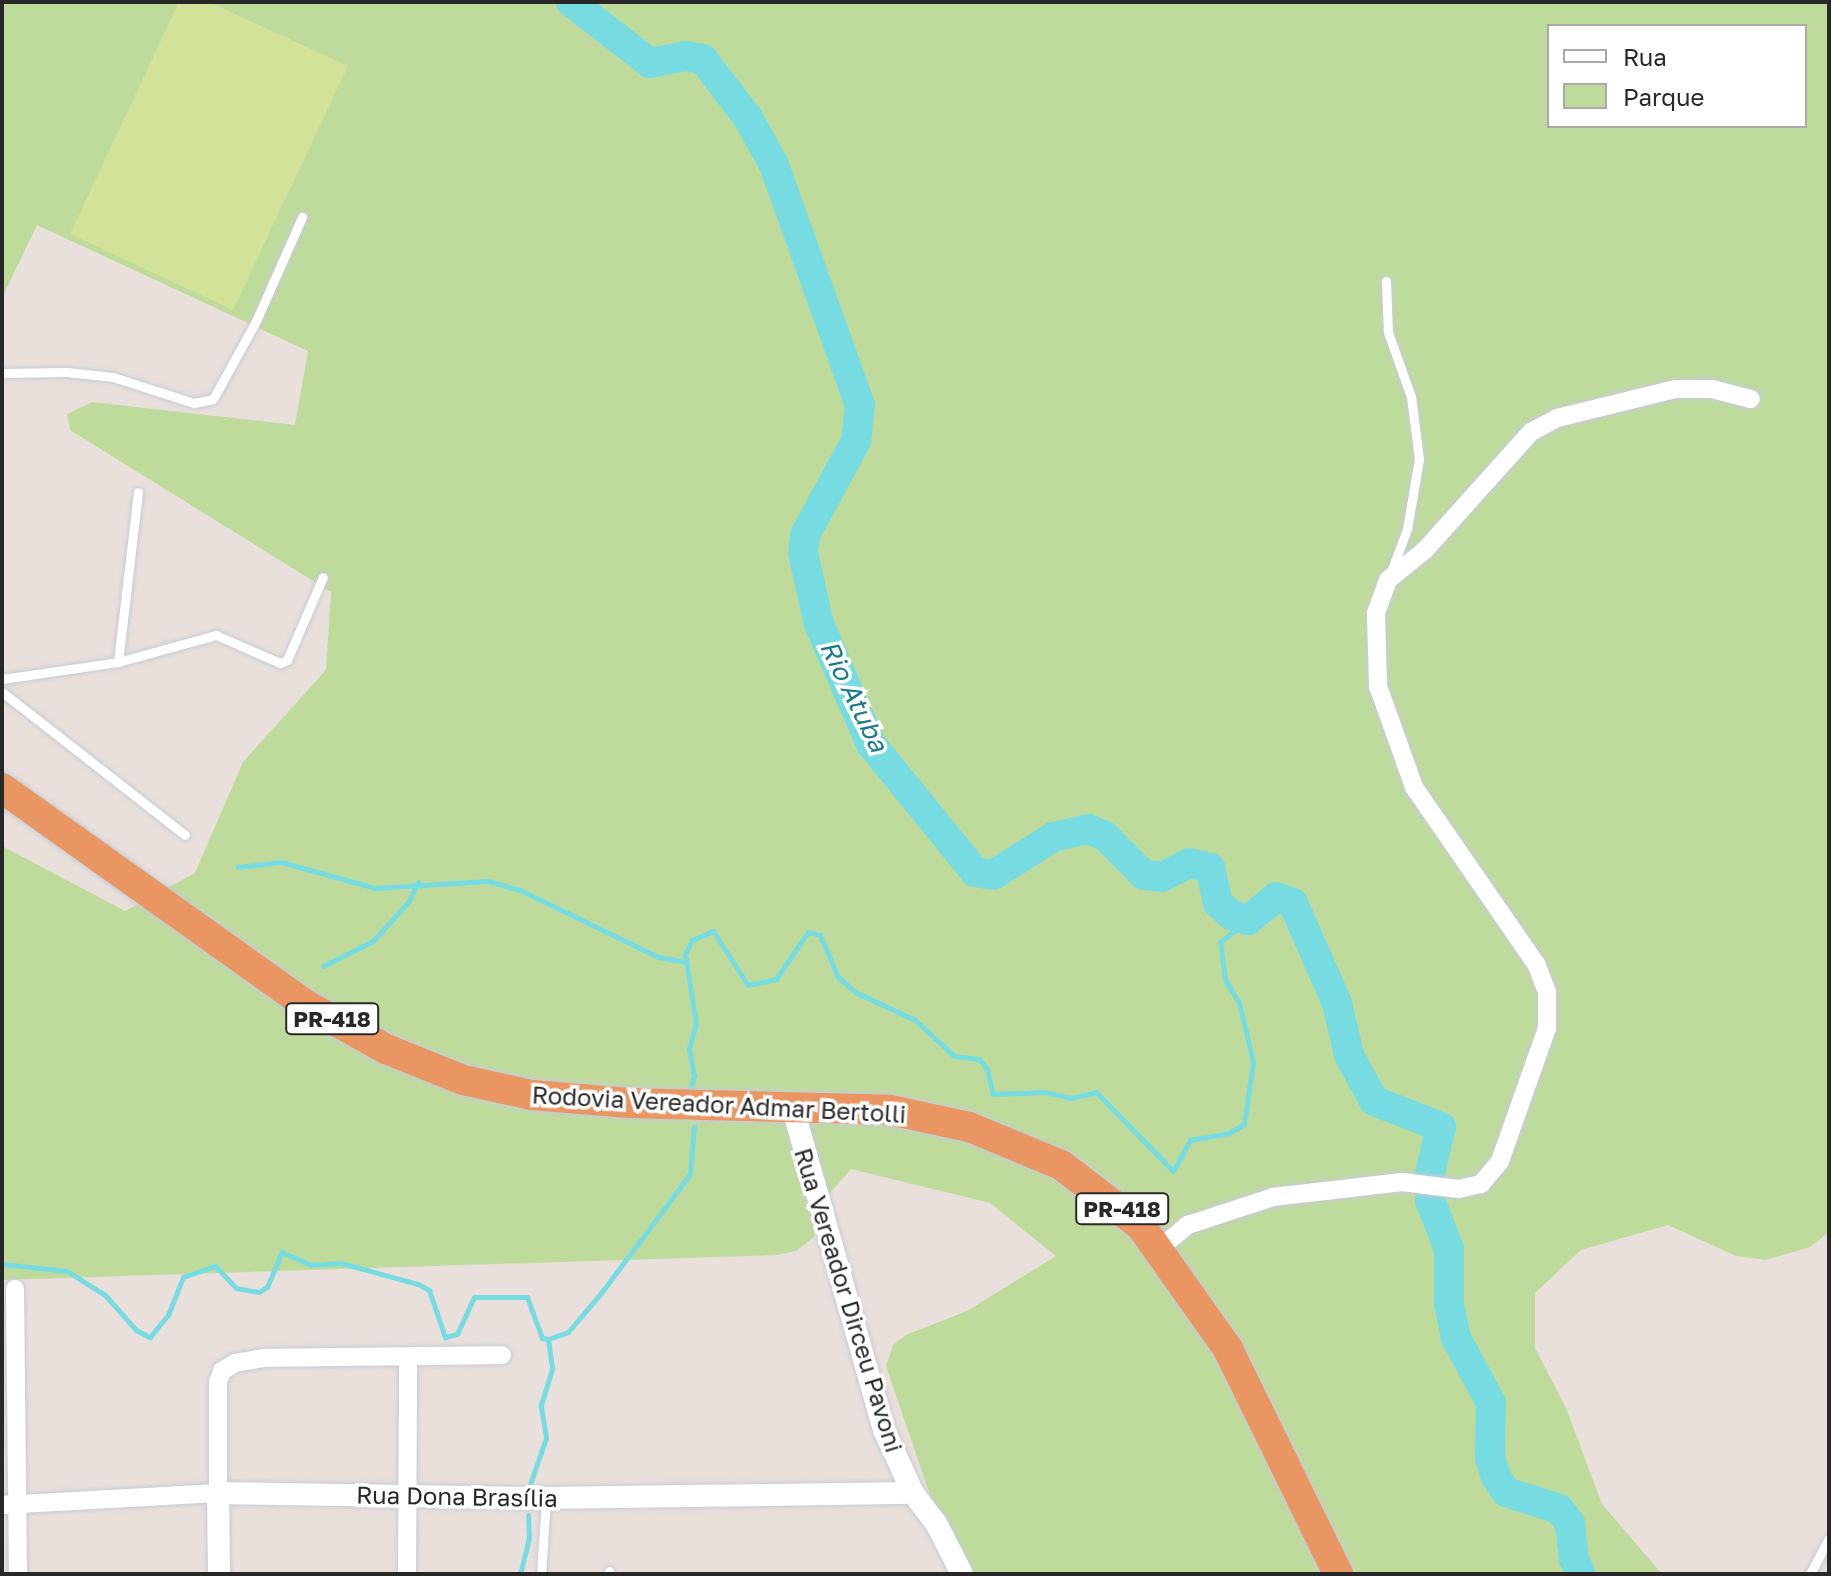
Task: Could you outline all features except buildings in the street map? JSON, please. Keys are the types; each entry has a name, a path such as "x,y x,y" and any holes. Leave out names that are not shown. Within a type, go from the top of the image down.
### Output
{"highway":[{"name":"Rodovia Vereador Admar Bertolli","path":"2,788 303,1003 386,1049 463,1080 532,1095 615,1102 890,1110 969,1127 1024,1147 1100,1191 1159,1249 1228,1349 1338,1574"}],"street":[{"path":"1159,1249 1188,1225 1273,1197 1377,1184 1459,1189 1481,1184 1500,1161 1547,1028 1547,992 1536,964 1414,787 1378,686 1373,648 1376,613 1388,580 1425,550 1531,432 1557,418 1676,389 1712,389 1751,399"},
{"name":"Rua Vereador Dirceu Pavoni","path":"792,1105 884,1430 913,1493 936,1523 962,1574"},
{"path":"15,1289 8,1402 10,1503 18,1574"},
{"path":"219,1574 218,1382 222,1371 263,1358 502,1355"},
{"path":"407,1574 408,1358"},
{"name":"Rua Dona Brasília","path":"10,1503 218,1493 546,1498 913,1493"}],"lane":[{"path":"2,373 67,372 113,377 194,403 213,399 256,321 302,217"},
{"path":"1386,281 1388,332 1411,397 1419,459 1407,529 1388,580"},
{"path":"118,662 138,492"},
{"path":"2,679 118,662 216,635 273,662 287,660 323,577"},
{"path":"2,692 185,835"},
{"path":"541,1574 546,1498"},
{"path":"1810,1574 1829,1539"}],"green space":[{"path":"2,2 1829,2 1829,1232 1810,1247 1766,1260 1736,1256 1668,1225 1581,1250 1535,1293 1535,1348 1566,1408 1602,1504 1662,1574 957,1574 886,1366 893,1345 906,1335 967,1311 1056,1256 990,1203 851,1169 821,1203 814,1237 796,1251 776,1255 2,1280 2,846 125,911 195,873 243,762 326,670 331,592 70,430 67,414 92,402 295,425 308,351 37,225 2,298"},
{"path":"179,2 209,2 348,66 233,310 70,234"}],"waterway":[{"name":"Rio Atuba","path":"571,2 650,63 685,56 703,59 748,118 774,165 860,405 856,441 805,535 803,553 819,624 871,744 975,872 993,875 1053,837 1088,829 1105,836 1144,875 1162,877 1189,863 1210,868 1218,903 1231,915 1248,920 1276,897 1293,903 1337,1003 1349,1055 1374,1101 1441,1127 1429,1177"},
{"path":"238,867 281,862 375,888 488,881 520,890 658,957 686,962"},
{"path":"323,966 373,941 409,901 418,882"},
{"path":"689,1093 694,1076 689,1049 696,1023 685,954 692,940 713,931 748,985 776,979 808,932 820,935 838,977 855,992 915,1020 954,1056 979,1059 987,1069 993,1094 1045,1092 1071,1098 1096,1092 1173,1171 1190,1140 1229,1133 1244,1124 1253,1062 1239,1003 1225,980 1220,942 1248,920"},
{"path":"548,1339 568,1332 690,1174 694,1126"},
{"name":"Rio Atuba","path":"1430,1200 1449,1249 1449,1303 1456,1338 1491,1403 1490,1458 1496,1477 1506,1492 1559,1509 1570,1523 1574,1559 1581,1574"},
{"path":"2,1264 67,1271 105,1295 136,1330 150,1337 168,1315 183,1277 215,1266 236,1288 259,1292 267,1287 282,1252 311,1265 341,1263 418,1284 429,1290 445,1337 457,1334 474,1297 527,1297 542,1338 548,1339 552,1369 541,1406 546,1438 527,1493"},
{"path":"520,1574 529,1539 528,1515"}]}
